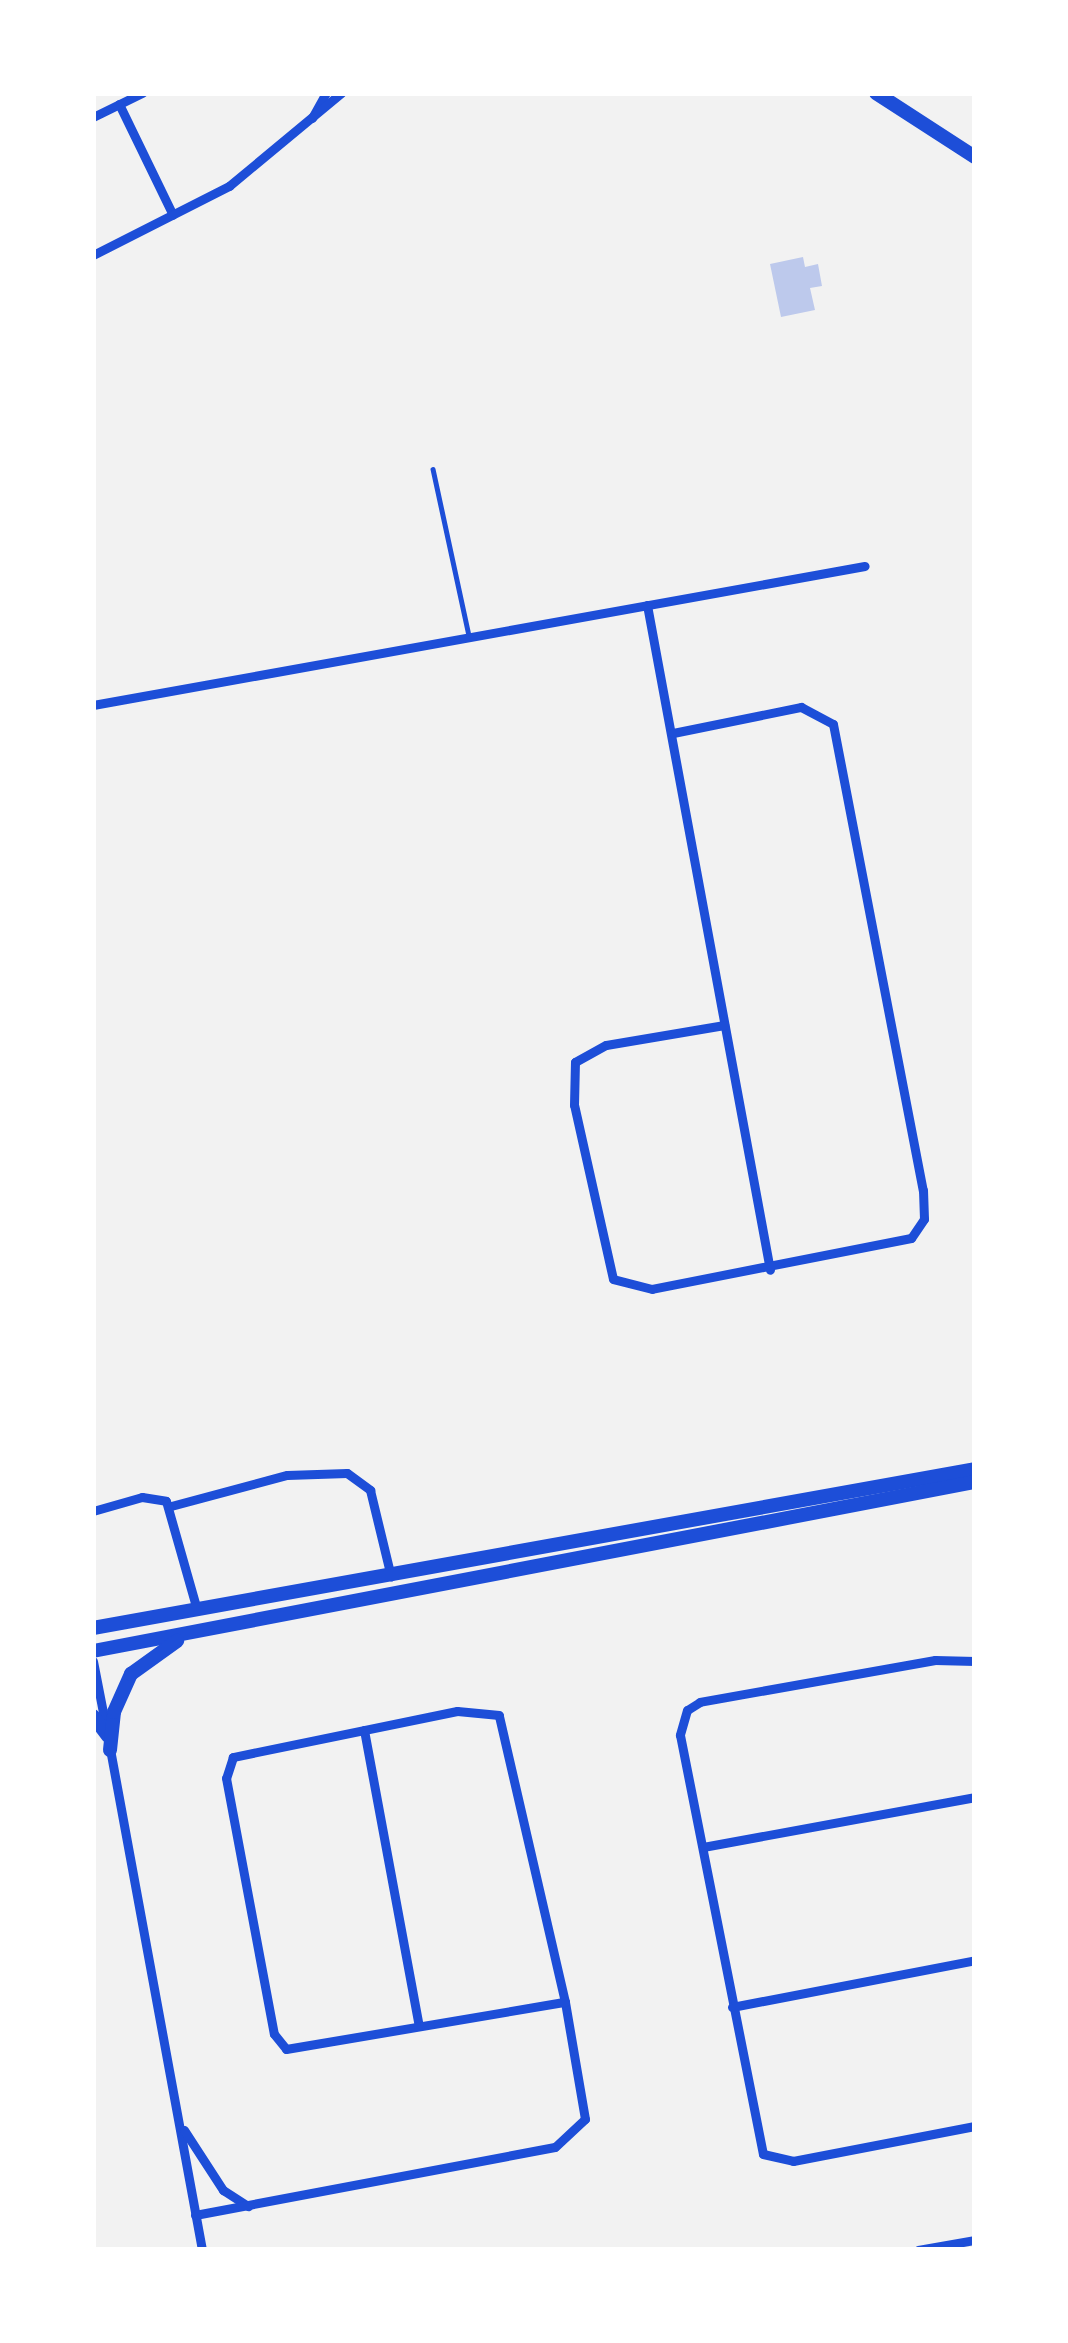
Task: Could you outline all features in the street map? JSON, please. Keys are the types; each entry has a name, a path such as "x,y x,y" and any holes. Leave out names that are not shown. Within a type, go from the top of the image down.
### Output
{"main road":[{"path":"882,95 975,157"},
{"path":"93,1628 975,1469"},
{"path":"93,1651 975,1482"},
{"path":"109,1743 114,1712 131,1673 192,1633"},
{"path":"93,1716 109,1743"}],"street":[{"path":"93,117 142,93"},
{"path":"309,122 326,93"},
{"path":"93,255 245,175 341,93"},
{"path":"119,104 173,215"},
{"path":"93,705 865,566"},
{"path":"647,605 770,1270"},
{"path":"673,733 801,707 833,724 923,1190 924,1219 911,1238 770,1270 636,1290 613,1279 600,1241 574,1105 575,1062 596,1047 724,1025"},
{"path":"93,1511 142,1497 171,1506 287,1474 347,1472 370,1490 392,1577"},
{"path":"171,1506 197,1610"},
{"path":"975,1661 935,1660 693,1705 680,1735 756,2141 767,2158 793,2161 975,2126"},
{"path":"93,1661 202,2250"},
{"path":"195,2216 566,2143 582,2127 585,2109 565,2002 500,1714 478,1708 244,1751 227,1767 269,2011 286,2049 565,2002"},
{"path":"364,1730 419,2026"},
{"path":"703,1846 975,1797"},
{"path":"732,2007 975,1960"},
{"path":"176,2115 223,2191 248,2206"},
{"path":"917,2250 975,2240"}],"lane":[{"path":"433,469 469,636"}],"building":[{"path":"803,257 805,267 818,264 822,286 810,288 815,310 781,317 770,264"}]}
